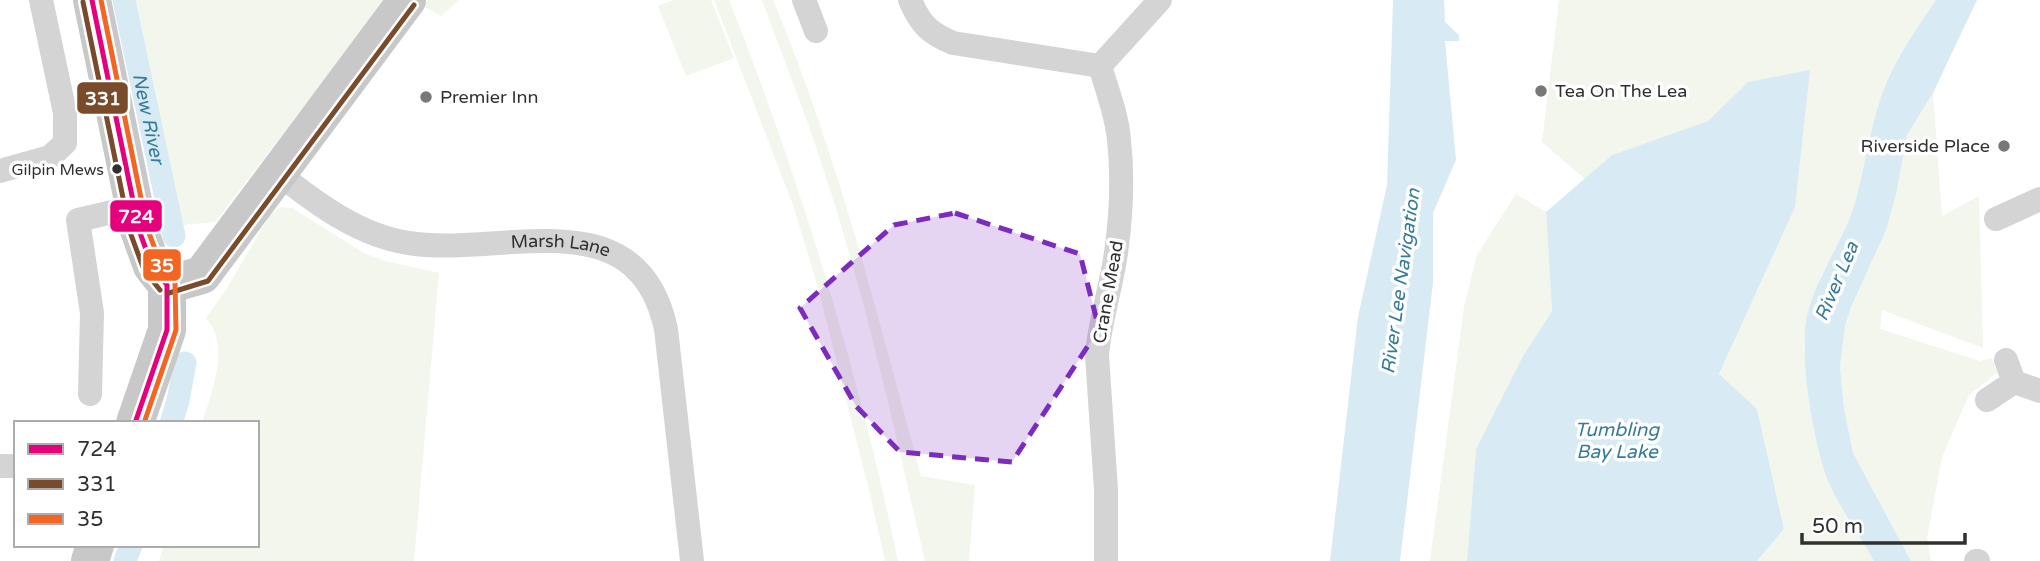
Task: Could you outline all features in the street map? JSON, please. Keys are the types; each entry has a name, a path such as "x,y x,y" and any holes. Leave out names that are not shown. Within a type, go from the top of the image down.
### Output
{"main road":[{"path":"92,0 141,239 152,267 167,285 167,330 136,421"},
{"path":"167,285 202,275 407,0"}],"street":[{"path":"0,171 50,157 65,144 65,113 41,0"},
{"path":"804,0 816,31"},
{"path":"910,0 922,23 933,34 953,43 1100,66 1160,0"},
{"name":"Crane Mead","path":"1100,66 1119,139 1121,178 1116,254 1097,355 1106,490 1106,561"},
{"name":"Marsh Lane","path":"279,174 338,215 382,238 430,245 544,240 579,242 610,251 643,276 655,292 666,329 692,561"},
{"path":"1996,219 2040,199"},
{"path":"90,394 92,313 78,220 134,207"},
{"path":"1987,400 2010,371 2040,391"}],"highlighted area":[{"path":"955,213 1080,254 1099,329 1012,462 900,452 856,406 800,308 894,225"}],"shaded area":[{"path":"136,0 386,0 215,222 183,225"},
{"path":"428,0 459,0 441,16 423,6"},
{"path":"674,0 711,0 734,58 686,76 658,6"},
{"path":"714,0 729,0 804,207 865,418 898,561 885,561 817,284 793,205"},
{"path":"762,0 773,0 817,116 855,235 921,476 975,485 969,561 925,561 878,362 838,214"},
{"path":"1559,0 1936,0 1907,43 1872,127 1846,231 1821,276 1807,316 1803,347 1830,485 1874,561 1757,561 1784,529 1757,409 1719,375 1744,318 1748,82 1708,121 1612,155 1585,179 1542,142"},
{"path":"1933,93 1942,216 1979,196 1983,348 1882,310 1880,329 1980,361 1991,358 1998,372 1969,395 1942,457 1927,538 1931,561 1911,561 1853,453 1844,408 1840,367 1845,326 1907,135"},
{"path":"1516,194 1546,212 1552,311 1523,356 1476,449 1467,561 1430,561 1464,307 1477,255"},
{"path":"280,207 292,208 364,253 385,261 439,273 414,561 159,561 163,547 259,547 259,421 203,421 214,383 218,355 213,329 206,318 270,215"}],"water":[{"name":"River Lee Navigation","path":"1393,0 1444,0 1445,22 1459,35 1459,41 1445,41 1456,160 1433,213 1433,283 1400,561 1330,561 1358,317 1387,185"},
{"name":"River Lea","path":"1936,0 1977,0 1933,93 1907,135 1886,230 1845,326 1840,367 1844,408 1853,453 1911,561 1874,561 1839,503 1823,467 1809,400 1805,333 1811,301 1856,199 1881,96 1903,50"},
{"name":"Tumbling Bay Lake","path":"1810,70 1795,207 1719,374 1757,409 1784,529 1757,561 1467,561 1476,449 1523,356 1552,311 1546,212 1612,155 1708,121 1748,82"}],"waterway":[{"name":"New River","path":"124,0 174,236"},
{"name":"New River","path":"172,421 185,363"},
{"name":"New River","path":"125,561 130,547"}],"transit line":[{"name":"724","path":"92,0 139,230 152,266 167,285 167,330 136,421"},
{"name":"35","path":"101,0 147,228 160,262 175,283 176,330 145,421"},
{"name":"331","path":"83,2 130,232 144,270 160,290"},
{"name":"331","path":"169,293 208,281 414,5"}],"place":[{"name":"Tea On The Lea","path":"1541,91"},
{"name":"Premier Inn","path":"426,97"},
{"name":"Riverside Place","path":"2004,146"},
{"name":"Gilpin Mews","path":"117,169"}]}
